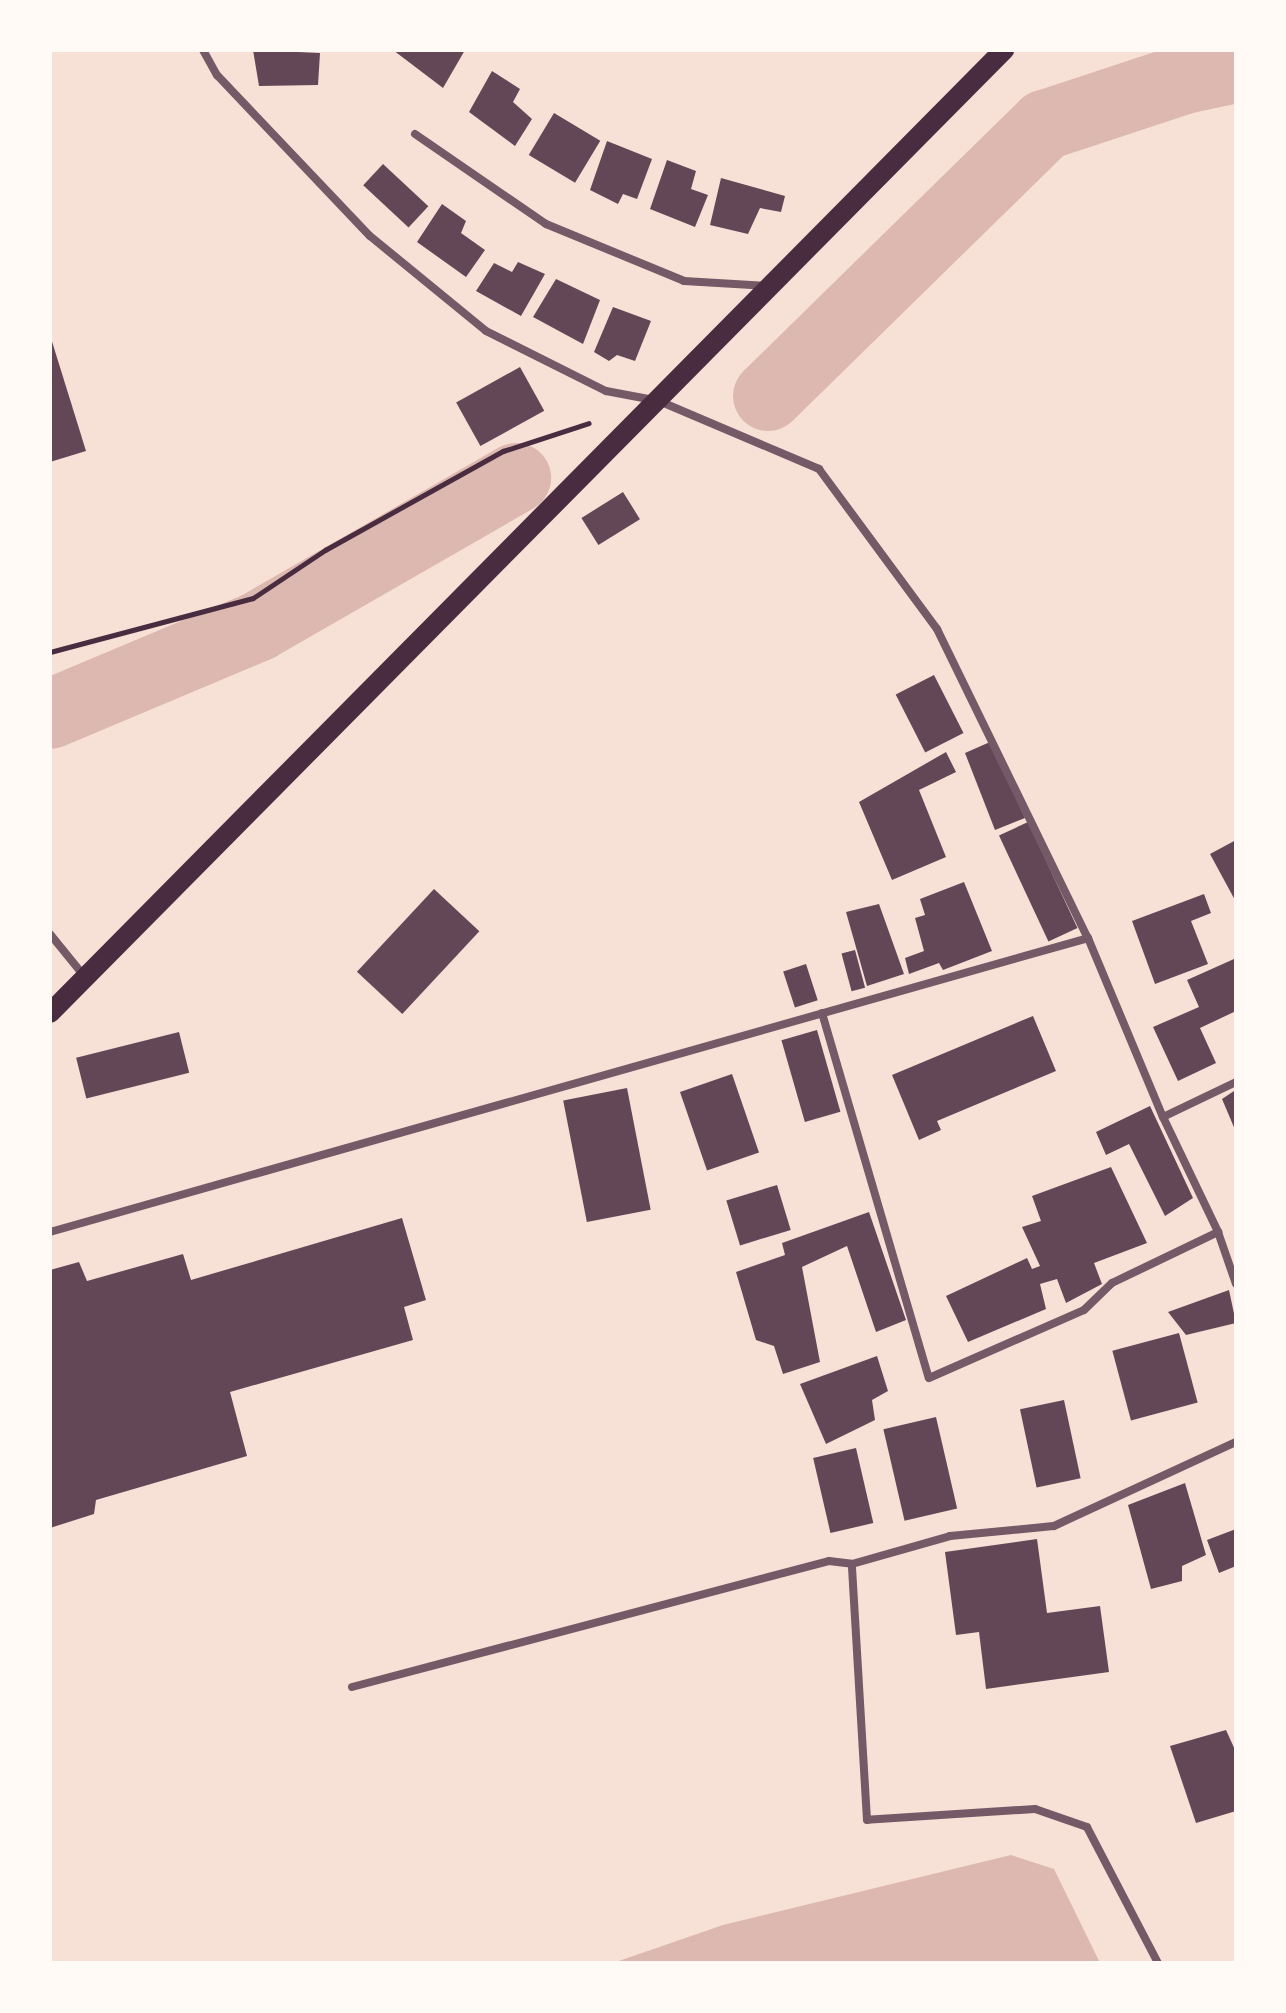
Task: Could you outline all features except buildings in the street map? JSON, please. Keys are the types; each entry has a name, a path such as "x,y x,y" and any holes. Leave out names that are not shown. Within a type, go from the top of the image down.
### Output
{"main road":[{"path":"50,1013 1004,50"}],"street":[{"path":"203,50 217,75 370,236 486,331 606,391 659,401 819,469 937,629 1088,938 1163,1117 1218,1232 1236,1284"},
{"path":"415,134 546,224 684,281 771,287"},
{"path":"50,934 85,977"},
{"path":"50,1232 1088,938"},
{"path":"822,1013 929,1378 1084,1310 1112,1283 1218,1232"},
{"path":"1163,1117 1236,1082"},
{"path":"352,1687 829,1561 852,1564 950,1536 1054,1526 1236,1442"},
{"path":"852,1564 867,1820 1035,1809 1087,1827 1158,1963"}],"path":[{"path":"50,652 253,598 325,550 503,451 602,419"}],"shaded area":[{"path":"1011,1855 1054,1869 1100,1963 613,1963 723,1925"}],"waterway":[{"path":"768,396 1045,125 1184,79 1236,68"},
{"path":"50,714 257,627 516,478"}]}
